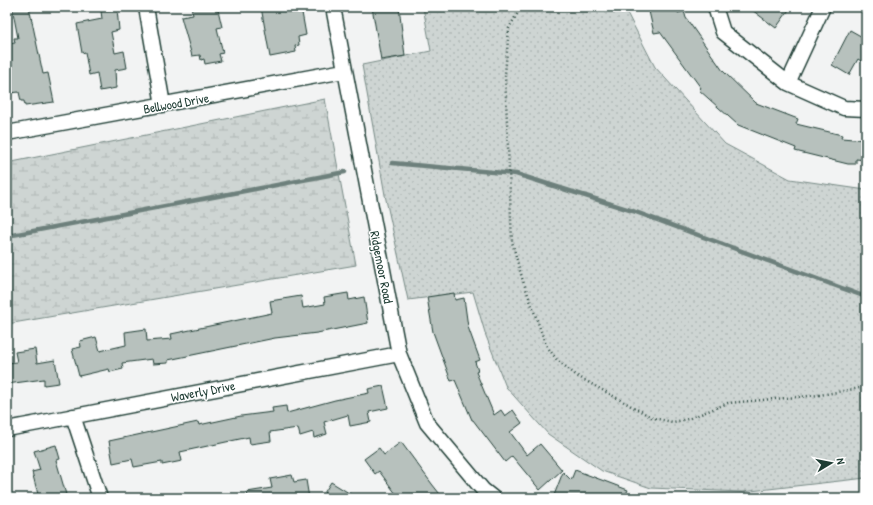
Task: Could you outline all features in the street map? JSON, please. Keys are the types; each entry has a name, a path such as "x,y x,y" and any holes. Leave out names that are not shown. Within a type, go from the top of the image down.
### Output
{"street":[{"path":"146,7 163,105"},
{"name":"Ridgemoor Road","path":"333,7 399,354 427,423 483,490 494,498"},
{"path":"715,7 723,32 788,83 844,108 866,109"},
{"path":"788,83 824,7"},
{"name":"Bellwood Drive","path":"7,133 344,71"},
{"name":"Waverly Drive","path":"7,429 399,354"},
{"path":"73,416 100,498"}],"path":[{"path":"521,7 509,28 505,74 512,242 522,278 546,345 557,360 577,376 652,418 673,422 688,419 728,403 820,395 866,387"}],"green space":[{"path":"423,7 624,7 655,67 725,144 790,179 866,190 866,478 742,492 651,488 602,471 548,434 506,387 486,336 473,292 408,300 385,195 362,65 431,51"},
{"path":"325,99 356,265 7,324 7,163"}],"building":[{"path":"12,7 29,7 43,74 48,73 54,102 25,106 24,101 21,101 19,92 10,93 7,72 12,71 7,44 15,43 14,38 18,38"},
{"path":"191,7 214,7 215,10 218,10 222,27 217,28 223,53 219,54 221,61 205,64 204,59 201,60 200,55 192,56 181,17 193,15"},
{"path":"261,7 301,7 306,35 298,37 299,45 295,46 296,52 270,57"},
{"path":"372,7 399,7 405,56 381,60"},
{"path":"648,7 676,7 678,13 684,11 686,18 723,71 756,103 798,119 796,124 842,135 841,138 866,140 866,160 856,159 856,164 848,164 795,151 796,148 738,125 699,90 701,88 660,32 654,33"},
{"path":"748,7 791,7 776,28"},
{"path":"117,9 119,30 111,32 115,53 124,51 127,68 115,70 116,88 100,91 97,73 89,75 85,52 82,53 77,24 102,19 101,11"},
{"path":"850,30 866,39 866,64 858,59 849,75 832,65"},
{"path":"348,293 349,300 364,297 368,323 317,333 275,338 168,360 168,363 153,364 152,359 122,363 123,369 110,372 109,369 79,376 72,349 81,347 80,341 96,337 100,351 126,345 125,332 146,329 147,341 172,339 171,334 272,313 270,301 301,296 303,308 325,304 324,297"},
{"path":"454,293 455,300 464,298 468,327 480,360 475,362 478,371 476,372 494,415 501,410 505,416 513,410 522,423 510,432 527,455 540,444 562,470 540,490 512,456 505,462 472,420 455,380 451,381 433,332 427,297"},
{"path":"35,349 37,363 55,360 59,383 44,385 44,379 7,384 7,363 17,362 15,352"},
{"path":"383,386 388,408 369,412 371,422 350,426 348,415 324,422 327,434 314,438 313,432 300,436 298,428 270,432 271,441 250,444 249,437 180,452 182,461 162,465 162,462 134,467 132,459 113,463 109,441 198,422 199,425 241,416 273,412 272,408 286,406 287,413 335,400 369,393 368,389"},
{"path":"401,442 443,498 399,498 379,471 375,474 364,459 379,448 384,455"},
{"path":"56,445 60,459 56,460 67,498 39,498 32,472 40,470 34,451"},
{"path":"575,470 628,490 624,498 553,498 563,472 571,480"},
{"path":"292,475 294,482 306,480 309,498 248,498 247,492 272,488 270,479"},
{"path":"331,482 357,498 321,498"}],"waterway":[{"path":"392,163 516,174 633,211 866,297"},
{"path":"7,236 345,172"}]}
